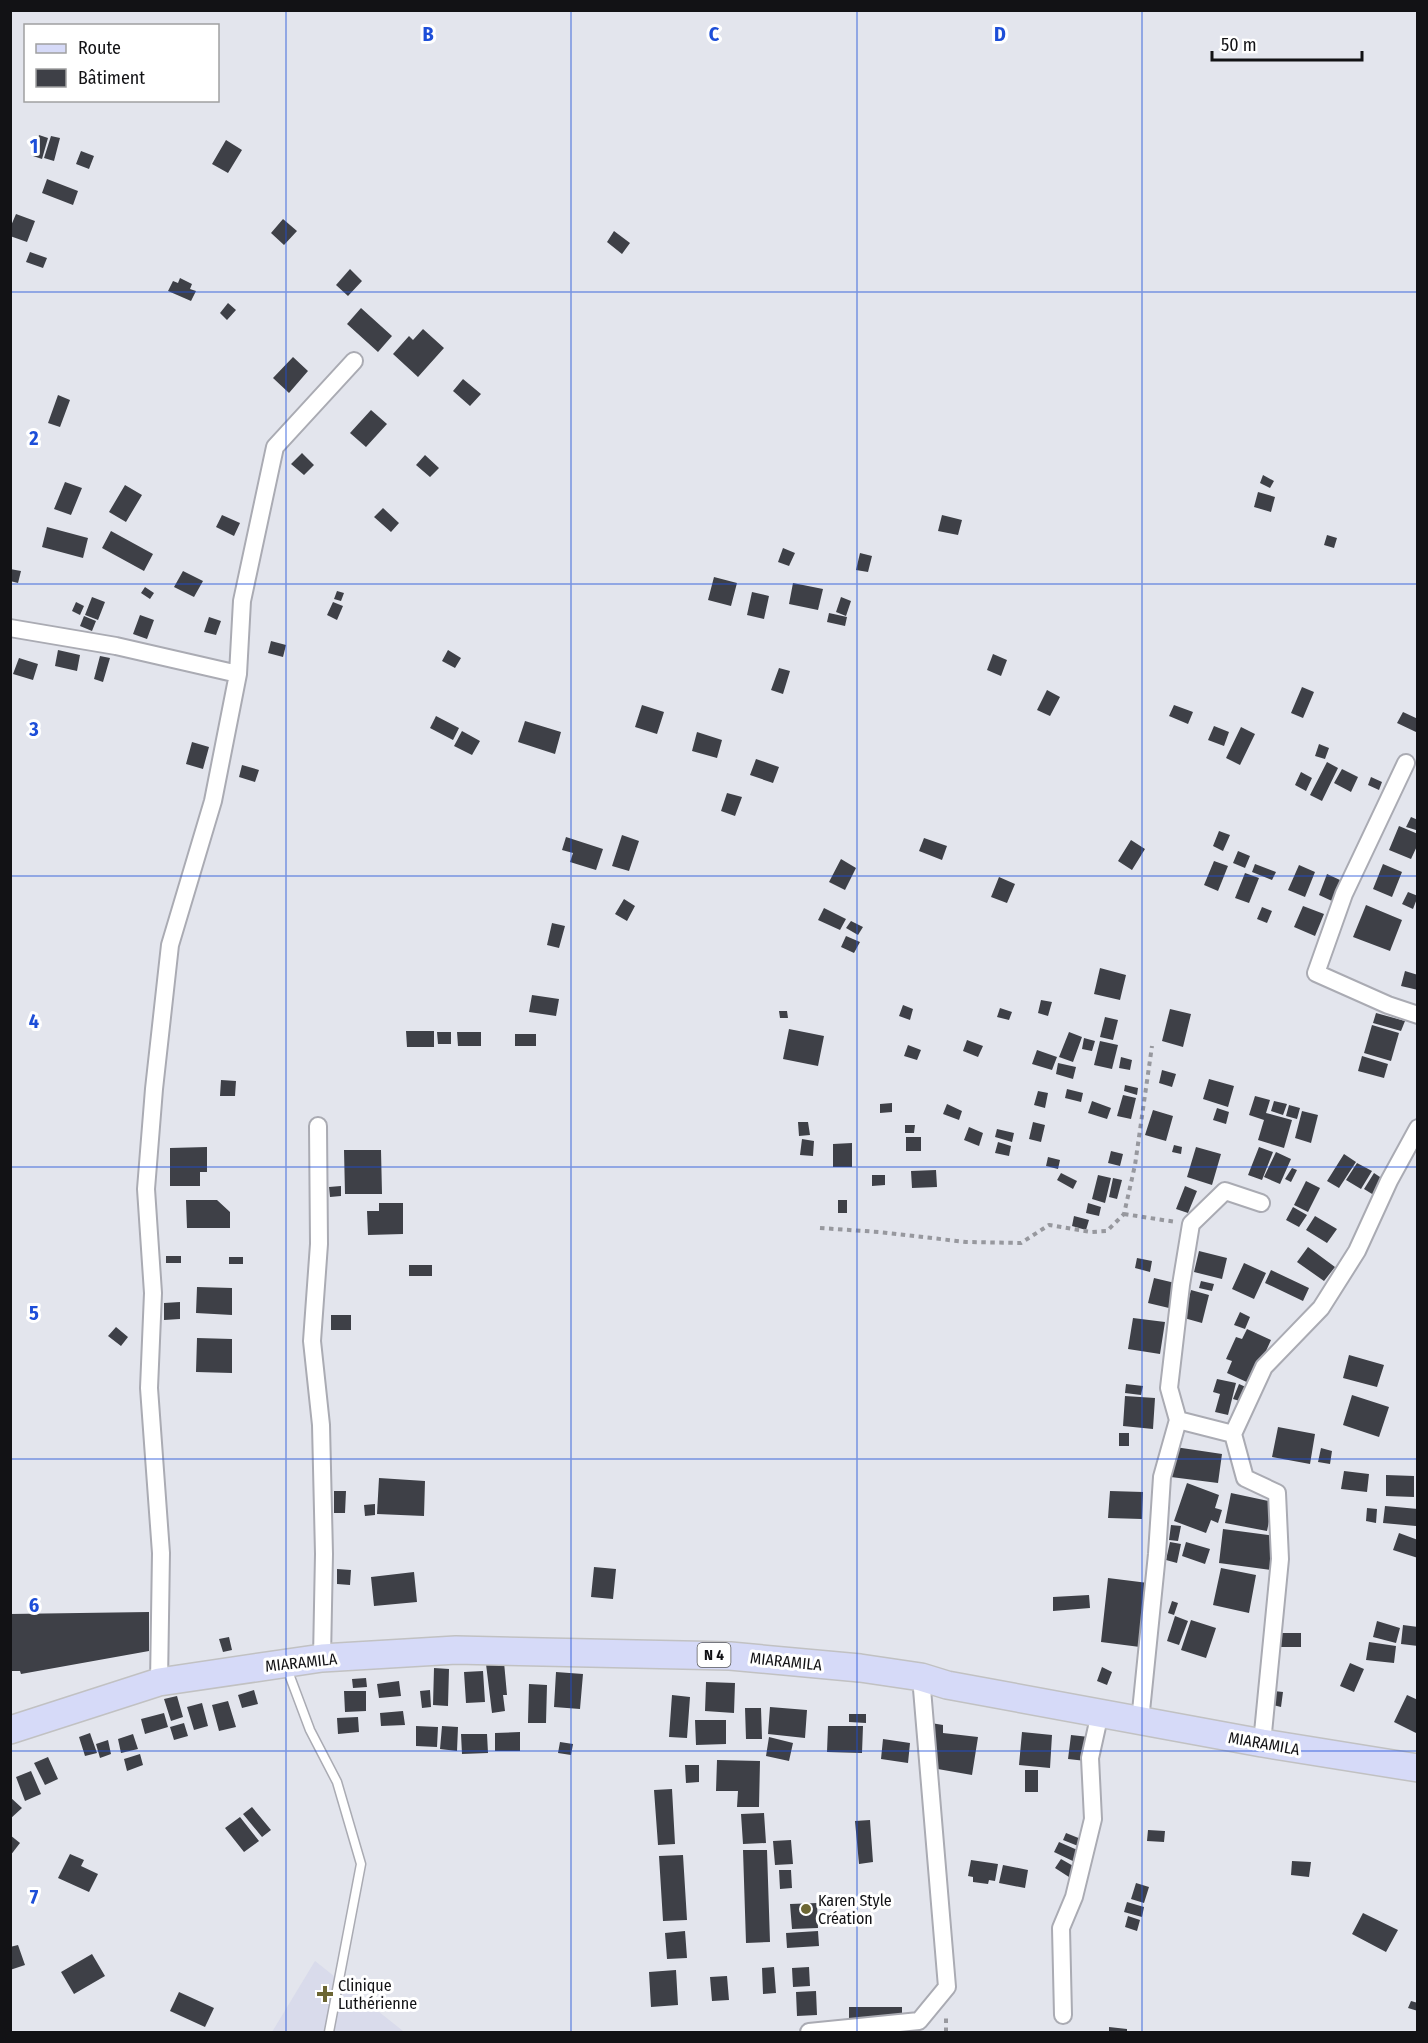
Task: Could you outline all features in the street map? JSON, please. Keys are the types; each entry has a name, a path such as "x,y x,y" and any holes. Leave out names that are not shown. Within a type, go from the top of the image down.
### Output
{"main road":[{"name":"MIARAMILA","path":"10,1730 159,1682 322,1658 456,1650 730,1656 860,1668 921,1677 947,1685 1140,1721 1418,1768"}],"street":[{"path":"159,1682 162,1553 149,1388 153,1293 146,1189 154,1089 170,945 213,801 238,674 242,601 275,447 354,361"},
{"path":"10,628 116,646 238,674"},
{"path":"1406,763 1344,894 1316,973 1388,1005 1418,1015"},
{"path":"318,1126 319,1244 312,1341 321,1425 324,1554 322,1658"},
{"path":"1262,1743 1280,1559 1277,1493 1245,1478 1233,1434 1264,1367 1321,1308 1357,1251 1389,1181 1418,1128"},
{"path":"1140,1721 1157,1554 1162,1477 1178,1420 1169,1388 1191,1224 1225,1191 1261,1203"},
{"path":"1178,1420 1233,1434"},
{"path":"809,2032 919,2021 947,1987 921,1677"},
{"path":"1063,2015 1061,1928 1074,1897 1093,1819 1090,1758 1100,1713"}],"lane":[{"path":"284,1663 310,1730 337,1782 362,1864 328,2032"}],"path":[{"path":"820,1228 966,1242 1021,1243 1049,1225 1091,1232 1107,1231 1124,1214 1135,1166 1152,1046"},
{"path":"1124,1214 1191,1224"}],"shaded area":[{"name":"Clinique Luthérienne","path":"315,1961 403,2031 406,2032 272,2032"}],"building":[{"path":"39,135 48,138 42,159 33,156"},
{"path":"51,136 60,138 54,161 44,158"},
{"path":"226,140 242,150 228,173 212,164"},
{"path":"81,151 94,156 89,169 76,164"},
{"path":"47,179 78,191 73,205 42,193"},
{"path":"16,214 35,221 27,242 10,236 10,228"},
{"path":"283,219 297,231 284,245 271,233"},
{"path":"614,231 630,243 622,254 607,242"},
{"path":"30,252 47,258 43,268 26,262"},
{"path":"350,269 362,281 348,296 336,285"},
{"path":"180,278 192,284 190,289 196,291 191,301 168,291 173,281 178,283"},
{"path":"228,303 236,310 227,320 220,313"},
{"path":"361,308 392,336 378,352 347,324"},
{"path":"423,329 444,348 418,377 393,354 409,336 413,340"},
{"path":"293,357 308,371 289,393 273,378"},
{"path":"463,379 481,394 470,406 453,391"},
{"path":"58,395 70,400 60,427 48,423"},
{"path":"371,410 387,424 366,447 350,433"},
{"path":"302,453 314,465 304,475 291,464"},
{"path":"425,455 439,468 430,477 416,465"},
{"path":"1263,475 1274,481 1270,488 1260,483"},
{"path":"65,482 82,488 71,515 54,509"},
{"path":"125,485 142,495 126,522 109,512"},
{"path":"1258,492 1275,497 1271,512 1254,507"},
{"path":"383,508 399,523 391,532 374,517"},
{"path":"222,515 240,523 234,536 216,527"},
{"path":"942,515 962,520 958,535 938,531"},
{"path":"47,527 88,538 83,558 42,547"},
{"path":"111,531 153,554 144,571 102,548"},
{"path":"1327,535 1337,538 1334,548 1324,545"},
{"path":"783,548 795,553 789,566 778,562"},
{"path":"860,553 872,556 868,572 856,570"},
{"path":"10,569 21,571 18,583 10,581"},
{"path":"183,571 203,581 194,597 174,587"},
{"path":"714,577 737,583 731,606 708,600"},
{"path":"793,583 823,589 818,610 789,604"},
{"path":"145,587 154,593 150,599 141,593"},
{"path":"337,591 344,593 341,601 334,599"},
{"path":"752,592 769,596 764,619 747,615"},
{"path":"92,597 105,602 98,620 85,615"},
{"path":"841,597 851,601 846,616 836,612"},
{"path":"76,602 84,606 80,615 72,611"},
{"path":"333,602 343,606 337,620 327,615"},
{"path":"829,613 847,617 845,626 827,622"},
{"path":"140,615 154,620 147,639 133,634"},
{"path":"84,616 96,621 92,631 80,626"},
{"path":"209,617 221,621 216,635 204,632"},
{"path":"271,641 286,645 283,657 268,653"},
{"path":"58,650 80,655 77,671 55,666"},
{"path":"448,650 461,658 455,668 442,661"},
{"path":"993,654 1007,660 1001,676 987,670"},
{"path":"100,656 110,658 103,682 94,679"},
{"path":"19,658 38,664 33,680 13,674"},
{"path":"779,668 790,671 783,694 771,690"},
{"path":"1302,687 1314,692 1303,718 1291,713"},
{"path":"1047,690 1060,697 1050,716 1037,710"},
{"path":"642,705 664,712 657,734 635,727"},
{"path":"1174,705 1193,712 1188,724 1169,716"},
{"path":"1403,712 1418,719 1416,732 1397,723"},
{"path":"436,716 459,728 453,740 430,728"},
{"path":"525,721 561,732 555,754 518,742"},
{"path":"1214,726 1229,732 1224,746 1208,740"},
{"path":"1241,727 1255,734 1240,765 1226,758"},
{"path":"462,731 480,741 472,755 454,746"},
{"path":"697,732 722,740 717,758 692,751"},
{"path":"192,742 209,747 203,769 186,764"},
{"path":"1319,744 1329,748 1325,759 1315,756"},
{"path":"756,759 779,767 773,783 750,775"},
{"path":"1327,762 1338,768 1322,801 1310,795"},
{"path":"242,765 259,770 255,782 239,777"},
{"path":"1342,769 1358,777 1351,792 1334,783"},
{"path":"1301,772 1312,778 1306,791 1295,785"},
{"path":"1371,777 1382,782 1379,790 1368,785"},
{"path":"727,793 742,797 735,816 721,811"},
{"path":"1411,817 1418,820 1416,830 1406,827"},
{"path":"1399,826 1418,834 1418,844 1411,859 1389,850"},
{"path":"1219,831 1230,835 1223,851 1213,846"},
{"path":"622,835 639,841 629,871 612,866"},
{"path":"566,837 603,849 596,870 570,862 573,853 562,850"},
{"path":"924,838 947,846 942,860 919,851"},
{"path":"1131,840 1145,849 1132,870 1118,861"},
{"path":"1238,851 1250,856 1245,868 1233,863"},
{"path":"841,859 856,868 845,890 829,882"},
{"path":"1214,861 1228,866 1218,891 1204,885"},
{"path":"1255,864 1276,872 1272,880 1252,872"},
{"path":"1383,864 1402,872 1392,897 1373,889"},
{"path":"1299,865 1315,872 1305,897 1288,890"},
{"path":"1245,873 1259,878 1249,903 1235,898"},
{"path":"1327,874 1340,880 1332,901 1319,895"},
{"path":"999,877 1015,884 1007,903 991,897"},
{"path":"1408,892 1418,896 1413,909 1402,904"},
{"path":"624,899 635,906 627,921 615,914"},
{"path":"1366,905 1402,920 1390,951 1353,937"},
{"path":"1303,906 1324,914 1315,936 1294,927"},
{"path":"1262,907 1272,911 1267,923 1257,919"},
{"path":"824,908 846,919 840,930 818,920"},
{"path":"851,921 863,927 858,935 846,928"},
{"path":"552,923 565,926 559,948 547,945"},
{"path":"846,936 860,942 854,953 841,947"},
{"path":"1100,968 1126,975 1120,1000 1094,994"},
{"path":"1405,971 1418,975 1418,990 1401,986"},
{"path":"532,995 559,999 556,1016 529,1012"},
{"path":"1041,1000 1052,1002 1048,1016 1038,1013"},
{"path":"903,1005 913,1009 910,1020 899,1016"},
{"path":"1000,1008 1012,1012 1009,1020 997,1017"},
{"path":"1170,1009 1191,1014 1183,1047 1162,1041"},
{"path":"779,1011 787,1011 788,1018 780,1018"},
{"path":"1376,1013 1405,1021 1401,1031 1373,1023"},
{"path":"1105,1017 1118,1020 1113,1040 1100,1037"},
{"path":"1372,1025 1399,1033 1391,1061 1364,1053"},
{"path":"789,1029 824,1036 818,1066 783,1059"},
{"path":"406,1031 434,1031 434,1047 407,1047"},
{"path":"437,1032 451,1032 451,1044 438,1044"},
{"path":"457,1032 481,1032 481,1046 458,1046"},
{"path":"1069,1032 1082,1037 1073,1062 1059,1057"},
{"path":"515,1034 536,1034 536,1046 515,1046"},
{"path":"1084,1038 1095,1041 1092,1051 1082,1049"},
{"path":"967,1040 983,1046 978,1057 963,1051"},
{"path":"1100,1041 1118,1045 1112,1069 1094,1065"},
{"path":"908,1045 921,1050 917,1060 904,1056"},
{"path":"1037,1050 1057,1057 1052,1070 1032,1064"},
{"path":"1362,1056 1388,1064 1384,1078 1358,1071"},
{"path":"1121,1057 1132,1060 1130,1070 1119,1068"},
{"path":"1058,1063 1076,1067 1073,1079 1056,1074"},
{"path":"1162,1070 1176,1074 1172,1087 1159,1083"},
{"path":"1209,1079 1234,1086 1228,1107 1203,1099"},
{"path":"221,1080 236,1081 235,1096 220,1096"},
{"path":"1125,1085 1138,1088 1137,1095 1124,1091"},
{"path":"1067,1089 1083,1093 1081,1102 1065,1098"},
{"path":"1038,1091 1048,1093 1045,1108 1034,1105"},
{"path":"1123,1095 1136,1098 1131,1119 1117,1116"},
{"path":"1255,1096 1270,1100 1266,1113 1292,1120 1284,1148 1258,1140 1264,1120 1249,1115"},
{"path":"1092,1101 1111,1108 1107,1119 1088,1113"},
{"path":"1274,1101 1287,1104 1283,1115 1271,1111"},
{"path":"892,1103 892,1112 880,1113 880,1104"},
{"path":"947,1104 962,1111 959,1120 943,1114"},
{"path":"1289,1105 1300,1108 1297,1119 1286,1116"},
{"path":"1217,1108 1229,1112 1226,1124 1213,1120"},
{"path":"1153,1110 1173,1116 1166,1141 1145,1135"},
{"path":"1302,1111 1318,1115 1311,1143 1295,1138"},
{"path":"798,1122 808,1122 810,1135 799,1136"},
{"path":"1033,1122 1045,1125 1041,1142 1029,1139"},
{"path":"905,1125 915,1125 914,1133 905,1133"},
{"path":"969,1127 983,1133 979,1146 964,1140"},
{"path":"997,1129 1014,1133 1012,1142 995,1137"},
{"path":"906,1137 921,1137 921,1151 906,1151"},
{"path":"802,1139 814,1141 813,1156 800,1155"},
{"path":"998,1142 1011,1146 1009,1156 995,1153"},
{"path":"852,1143 852,1167 833,1167 833,1144"},
{"path":"1174,1145 1182,1147 1181,1154 1172,1152"},
{"path":"207,1147 207,1172 200,1172 200,1186 170,1186 170,1148"},
{"path":"1196,1147 1221,1154 1212,1185 1187,1177"},
{"path":"1259,1147 1273,1152 1262,1180 1248,1175"},
{"path":"344,1150 381,1150 382,1194 345,1194"},
{"path":"1111,1151 1123,1154 1120,1166 1108,1163"},
{"path":"1276,1152 1291,1159 1280,1184 1264,1177"},
{"path":"1344,1154 1356,1162 1339,1188 1327,1181"},
{"path":"1048,1157 1060,1160 1058,1169 1046,1166"},
{"path":"1357,1163 1372,1171 1361,1189 1346,1180"},
{"path":"1292,1168 1297,1170 1291,1182 1285,1179"},
{"path":"936,1170 937,1187 912,1188 911,1171"},
{"path":"1061,1173 1077,1181 1073,1189 1057,1180"},
{"path":"1374,1173 1386,1181 1377,1197 1364,1189"},
{"path":"872,1175 885,1175 885,1185 872,1186"},
{"path":"1098,1175 1111,1178 1105,1203 1092,1199"},
{"path":"1113,1178 1122,1180 1117,1199 1109,1197"},
{"path":"1306,1181 1320,1188 1308,1212 1294,1205"},
{"path":"341,1186 341,1196 330,1197 329,1187"},
{"path":"1185,1186 1197,1191 1188,1213 1176,1209"},
{"path":"186,1200 217,1200 230,1212 230,1228 187,1228"},
{"path":"838,1200 847,1200 847,1213 838,1213"},
{"path":"379,1203 403,1203 403,1234 368,1235 367,1211 379,1211"},
{"path":"1088,1203 1101,1207 1099,1216 1086,1213"},
{"path":"1293,1207 1307,1215 1299,1227 1286,1220"},
{"path":"1074,1216 1089,1220 1086,1230 1072,1226"},
{"path":"1315,1216 1337,1229 1327,1243 1306,1230"},
{"path":"1308,1247 1335,1267 1324,1281 1297,1262"},
{"path":"1199,1251 1227,1258 1222,1279 1194,1272"},
{"path":"166,1256 181,1256 181,1263 166,1263"},
{"path":"229,1257 243,1257 243,1264 229,1264"},
{"path":"1137,1258 1152,1261 1150,1272 1135,1268"},
{"path":"1244,1263 1266,1273 1254,1299 1232,1289"},
{"path":"409,1265 432,1265 432,1276 409,1276"},
{"path":"1271,1270 1309,1288 1303,1301 1265,1283"},
{"path":"1154,1278 1175,1283 1169,1308 1148,1303"},
{"path":"1201,1281 1214,1284 1212,1291 1199,1288"},
{"path":"197,1287 232,1288 232,1315 196,1313"},
{"path":"1191,1290 1209,1295 1202,1323 1184,1318"},
{"path":"180,1302 180,1319 164,1320 164,1303"},
{"path":"1240,1312 1250,1317 1245,1329 1234,1325"},
{"path":"331,1315 351,1315 351,1330 331,1330"},
{"path":"1133,1318 1165,1322 1160,1354 1128,1349"},
{"path":"116,1327 128,1337 121,1346 108,1336"},
{"path":"1247,1329 1271,1340 1251,1384 1227,1373 1232,1361 1226,1359 1236,1337 1242,1339"},
{"path":"197,1338 232,1339 232,1373 196,1372"},
{"path":"1349,1355 1384,1365 1377,1387 1343,1378"},
{"path":"1217,1379 1236,1383 1228,1415 1215,1412 1220,1394 1213,1392"},
{"path":"1126,1384 1143,1386 1141,1395 1125,1393"},
{"path":"1239,1384 1248,1388 1243,1402 1233,1399"},
{"path":"1352,1395 1389,1407 1379,1437 1343,1425"},
{"path":"1125,1396 1155,1398 1153,1429 1123,1426"},
{"path":"1278,1427 1315,1434 1310,1464 1272,1457"},
{"path":"1119,1433 1129,1433 1129,1446 1119,1446"},
{"path":"1175,1447 1222,1454 1218,1483 1171,1477"},
{"path":"1321,1448 1332,1451 1330,1464 1318,1462"},
{"path":"1344,1471 1369,1474 1367,1492 1341,1489"},
{"path":"1386,1475 1414,1476 1414,1497 1386,1496"},
{"path":"379,1478 425,1481 424,1516 377,1514"},
{"path":"1187,1483 1219,1495 1215,1508 1222,1510 1218,1523 1211,1520 1206,1533 1174,1521"},
{"path":"334,1491 346,1491 345,1513 334,1513"},
{"path":"1110,1491 1143,1492 1142,1519 1108,1518"},
{"path":"1231,1493 1273,1502 1267,1531 1225,1523"},
{"path":"375,1504 375,1515 365,1516 364,1505"},
{"path":"1385,1506 1418,1509 1416,1526 1383,1523"},
{"path":"1367,1508 1377,1509 1376,1523 1366,1521"},
{"path":"1171,1525 1181,1526 1178,1541 1169,1540"},
{"path":"1223,1529 1275,1536 1271,1570 1219,1563"},
{"path":"1399,1533 1418,1540 1418,1558 1393,1550"},
{"path":"1170,1542 1181,1544 1177,1563 1166,1560"},
{"path":"1186,1542 1210,1549 1205,1564 1182,1556"},
{"path":"594,1567 616,1569 613,1599 591,1597"},
{"path":"1221,1568 1256,1575 1249,1613 1213,1605"},
{"path":"337,1569 351,1570 350,1585 337,1584"},
{"path":"414,1572 417,1602 374,1606 371,1577"},
{"path":"1108,1578 1148,1583 1140,1647 1101,1642"},
{"path":"1089,1595 1090,1608 1053,1611 1053,1597"},
{"path":"1172,1601 1178,1603 1174,1615 1168,1613"},
{"path":"149,1612 149,1651 21,1674 20,1671 10,1671 10,1614"},
{"path":"1175,1616 1188,1621 1179,1645 1167,1641"},
{"path":"1191,1620 1216,1628 1206,1658 1181,1650"},
{"path":"1377,1621 1400,1628 1396,1643 1373,1637"},
{"path":"1403,1625 1418,1627 1418,1646 1401,1644"},
{"path":"1281,1633 1301,1633 1301,1647 1281,1647"},
{"path":"229,1637 232,1650 223,1652 219,1639"},
{"path":"1369,1642 1396,1646 1394,1663 1366,1660"},
{"path":"504,1662 507,1695 503,1695 505,1711 492,1713 486,1664"},
{"path":"1350,1663 1364,1669 1354,1692 1340,1686"},
{"path":"1102,1667 1112,1672 1107,1685 1097,1681"},
{"path":"434,1668 449,1669 448,1706 433,1705"},
{"path":"483,1671 485,1702 466,1703 464,1672"},
{"path":"556,1672 583,1674 580,1709 554,1707"},
{"path":"366,1678 367,1687 353,1688 352,1679"},
{"path":"399,1681 401,1696 379,1698 377,1684"},
{"path":"706,1682 735,1683 734,1713 705,1711"},
{"path":"529,1684 547,1685 546,1723 528,1723"},
{"path":"254,1690 258,1704 242,1708 238,1695"},
{"path":"430,1690 431,1707 422,1708 420,1691"},
{"path":"344,1691 366,1691 366,1711 345,1712"},
{"path":"1274,1691 1283,1692 1281,1707 1273,1705"},
{"path":"672,1695 690,1697 687,1738 669,1737"},
{"path":"1407,1695 1418,1700 1418,1734 1394,1722"},
{"path":"177,1696 183,1717 171,1721 164,1699"},
{"path":"228,1701 236,1727 219,1731 212,1705"},
{"path":"202,1703 208,1726 194,1730 187,1707"},
{"path":"770,1707 807,1710 805,1738 768,1734"},
{"path":"745,1708 761,1708 762,1739 746,1739"},
{"path":"403,1711 405,1725 381,1726 380,1713"},
{"path":"164,1713 168,1727 145,1734 141,1719"},
{"path":"849,1714 866,1714 866,1723 849,1722"},
{"path":"358,1717 359,1732 338,1734 337,1718"},
{"path":"695,1720 726,1720 726,1744 696,1745"},
{"path":"184,1723 188,1736 174,1740 170,1727"},
{"path":"931,1723 943,1725 943,1733 978,1737 972,1775 932,1768"},
{"path":"416,1726 438,1727 437,1747 416,1746"},
{"path":"442,1726 458,1727 457,1751 440,1749"},
{"path":"828,1726 863,1726 862,1753 827,1752"},
{"path":"520,1732 520,1751 495,1751 495,1733"},
{"path":"1022,1732 1052,1735 1050,1768 1019,1765"},
{"path":"90,1733 97,1753 85,1756 79,1737"},
{"path":"133,1734 138,1749 121,1753 118,1739"},
{"path":"461,1734 487,1734 488,1753 462,1754"},
{"path":"1071,1735 1089,1737 1086,1761 1068,1759"},
{"path":"769,1737 793,1743 789,1761 766,1756"},
{"path":"883,1739 910,1743 908,1763 881,1759"},
{"path":"108,1740 111,1754 100,1758 96,1744"},
{"path":"560,1742 573,1744 571,1755 558,1753"},
{"path":"140,1754 143,1765 127,1771 124,1759"},
{"path":"48,1757 58,1779 45,1785 34,1763"},
{"path":"717,1760 760,1761 759,1807 737,1807 738,1791 716,1791"},
{"path":"685,1765 699,1765 699,1782 686,1783"},
{"path":"1025,1770 1038,1770 1038,1792 1025,1792"},
{"path":"31,1771 41,1794 25,1801 16,1777"},
{"path":"672,1789 675,1844 658,1845 654,1790"},
{"path":"10,1797 22,1808 10,1819"},
{"path":"252,1807 271,1830 262,1837 243,1814"},
{"path":"764,1813 766,1843 743,1844 741,1814"},
{"path":"240,1817 259,1841 244,1852 225,1828"},
{"path":"870,1820 873,1862 859,1864 855,1821"},
{"path":"1148,1830 1165,1831 1164,1842 1147,1841"},
{"path":"1066,1833 1086,1841 1083,1848 1063,1840"},
{"path":"10,1835 20,1843 10,1856"},
{"path":"791,1840 793,1864 775,1865 773,1841"},
{"path":"1059,1842 1082,1852 1077,1863 1054,1852"},
{"path":"743,1850 767,1850 770,1942 746,1943"},
{"path":"70,1854 84,1860 81,1866 98,1874 89,1892 58,1878"},
{"path":"683,1855 687,1920 663,1921 659,1856"},
{"path":"1061,1859 1075,1867 1069,1877 1055,1868"},
{"path":"971,1860 998,1864 995,1881 989,1880 988,1884 973,1882 973,1877 968,1876"},
{"path":"1292,1861 1311,1862 1309,1877 1291,1875"},
{"path":"1003,1865 1028,1870 1025,1888 999,1883"},
{"path":"779,1870 791,1870 792,1888 780,1889"},
{"path":"1136,1883 1149,1887 1144,1903 1131,1899"},
{"path":"1127,1902 1144,1907 1142,1917 1124,1912"},
{"path":"817,1903 818,1928 792,1929 790,1904"},
{"path":"1363,1913 1398,1930 1386,1952 1352,1934"},
{"path":"1128,1916 1140,1920 1137,1931 1125,1927"},
{"path":"685,1931 687,1958 667,1959 665,1933"},
{"path":"818,1931 819,1946 787,1948 786,1933"},
{"path":"18,1945 25,1965 10,1970 10,1947"},
{"path":"92,1954 105,1976 74,1994 61,1972"},
{"path":"774,1967 776,1993 763,1994 762,1968"},
{"path":"809,1967 810,1986 793,1987 792,1968"},
{"path":"676,1970 678,2005 651,2007 649,1972"},
{"path":"727,1976 729,2000 712,2001 710,1977"},
{"path":"816,1991 817,2015 797,2016 796,1992"},
{"path":"179,1992 214,2008 205,2027 170,2011"},
{"path":"1411,2001 1418,2003 1418,2011 1408,2008"},
{"path":"849,2007 902,2007 902,2019 849,2019"},
{"path":"1109,2027 1127,2029 1127,2032 1109,2032"}],"place":[{"name":"Karen Style Création","path":"806,1909"},
{"name":"Clinique Luthérienne","path":"325,1994"}]}
